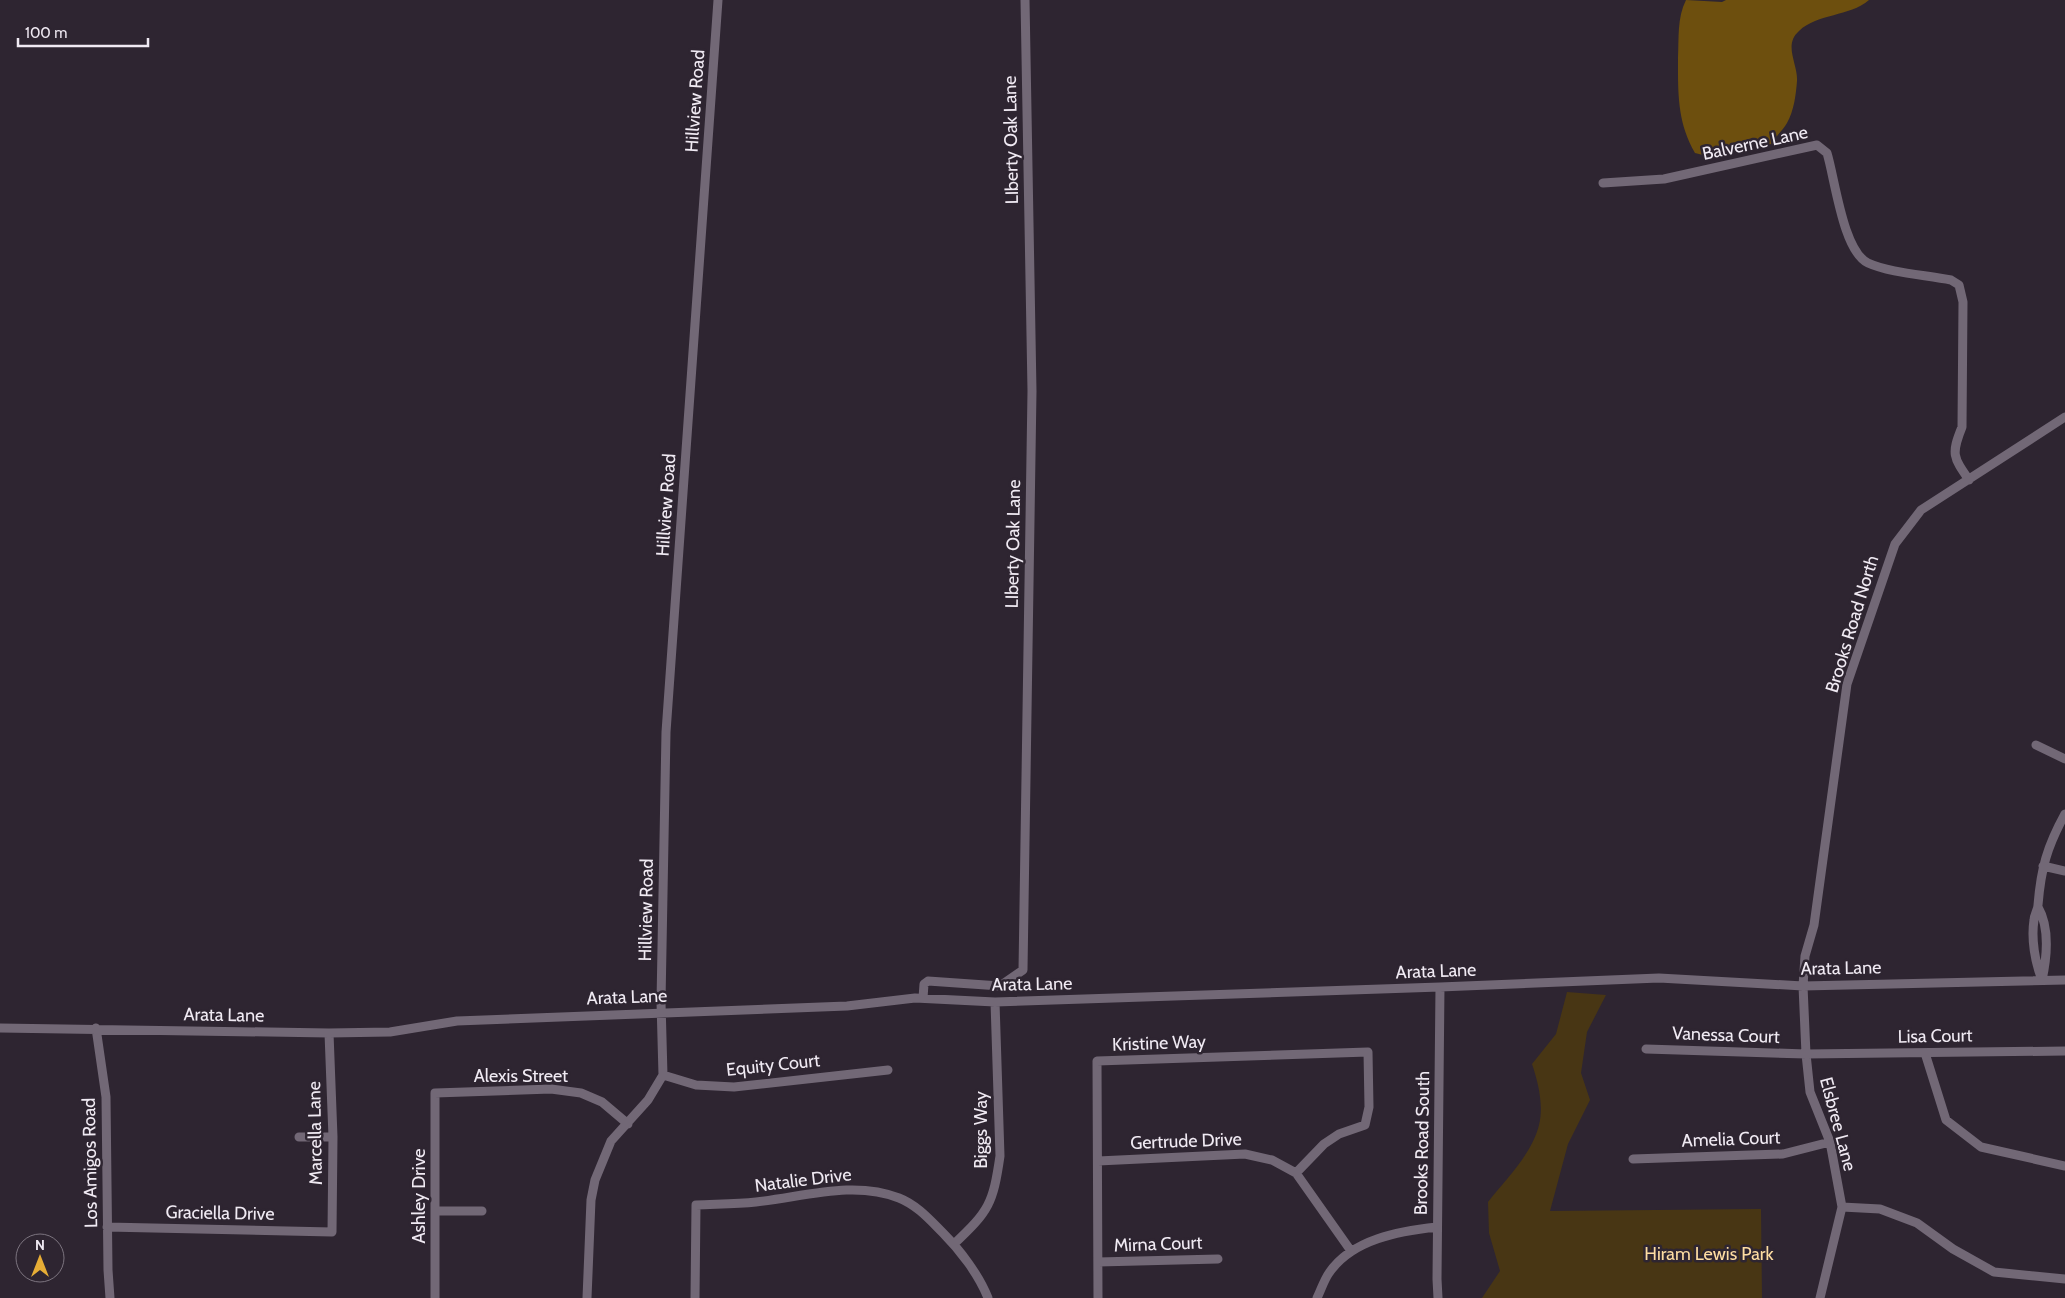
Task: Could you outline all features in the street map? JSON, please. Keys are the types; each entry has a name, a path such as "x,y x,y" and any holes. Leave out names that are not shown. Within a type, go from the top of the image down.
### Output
{"street":[{"name":"Hillview Road","path":"662,1075 661,1012 666,732 718,0"},
{"name":"LIberty Oak Lane","path":"923,998 924,984 928,981 1000,986 1023,970 1032,391 1025,0"},
{"name":"Balverne Lane","path":"1603,183 1664,179 1817,145 1827,153 1850,243 1866,262 1882,268 1951,280 1959,285 1963,302 1962,428 1955,443 1955,459 1968,480"},
{"name":"Brooks Road North","path":"1803,986 1805,956 1814,925 1847,684 1895,544 1921,510 2065,417"},
{"path":"2036,745 2065,759"},
{"path":"2042,980 2035,961 2034,919 2038,907 2038,893 2043,866 2049,844 2065,814"},
{"path":"2043,866 2065,871"},
{"name":"Arata Lane","path":"0,1028 330,1033 390,1032 457,1021 846,1006 923,998 994,1002 1440,988 1660,978 1803,986 2065,980"},
{"name":"Elsbree Lane","path":"1803,986 1810,1092 1830,1142 1842,1207 1820,1298"},
{"name":"Brooks Road South","path":"1438,1298 1440,988"},
{"name":"Biggs Way","path":"954,1244 978,1221 990,1205 996,1181 1000,1156 994,1002"},
{"name":"Los Amigos Road","path":"96,1028 106,1098 107,1227 110,1298"},
{"name":"Marcella Lane","path":"330,1033 333,1137 332,1232"},
{"name":"Vanessa Court","path":"1646,1049 1806,1054"},
{"name":"Lisa Court","path":"1806,1054 2065,1051"},
{"name":"Kristine Way","path":"1098,1298 1097,1061 1368,1052 1369,1107 1365,1124 1339,1134 1324,1144 1296,1173"},
{"path":"1926,1053 1946,1120 1980,1147 2065,1166"},
{"name":"Equity Court","path":"662,1075 696,1085 734,1087 888,1070"},
{"path":"586,1298 591,1200 594,1180 611,1141 648,1100 662,1075"},
{"name":"Alexis Street","path":"434,1093 551,1089 581,1093 602,1102 628,1124"},
{"name":"Ashley Drive","path":"434,1093 435,1298"},
{"path":"299,1137 333,1137"},
{"name":"Amelia Court","path":"1633,1158 1783,1154 1830,1142"},
{"name":"Gertrude Drive","path":"1098,1161 1245,1154 1272,1160 1296,1173 1351,1251"},
{"name":"Natalie Drive","path":"695,1298 696,1205 755,1202 859,1188 880,1191 900,1198 921,1211 954,1244 985,1289 988,1298"},
{"path":"1842,1207 1880,1209 1917,1223 1953,1249 1994,1272 2065,1279"},
{"path":"436,1211 482,1211"},
{"name":"Graciella Drive","path":"107,1227 332,1232"},
{"path":"1317,1298 1329,1273 1351,1251 1407,1230 1438,1227"},
{"name":"Mirna Court","path":"1098,1262 1218,1259"}],"green space":[{"name":"Hiram Lewis Park","path":"1567,992 1606,995 1587,1032 1581,1073 1590,1100 1568,1144 1550,1211 1761,1209 1762,1298 1482,1298 1500,1271 1489,1233 1488,1202 1518,1166 1536,1136 1541,1102 1532,1064 1556,1034"}],"shaded area":[{"path":"1686,0 1722,2 1726,0 1869,0 1852,9 1815,21 1794,36 1792,55 1797,75 1797,86 1794,102 1787,123 1771,144 1711,157 1695,153 1685,130 1680,107 1678,71 1679,28"}]}
